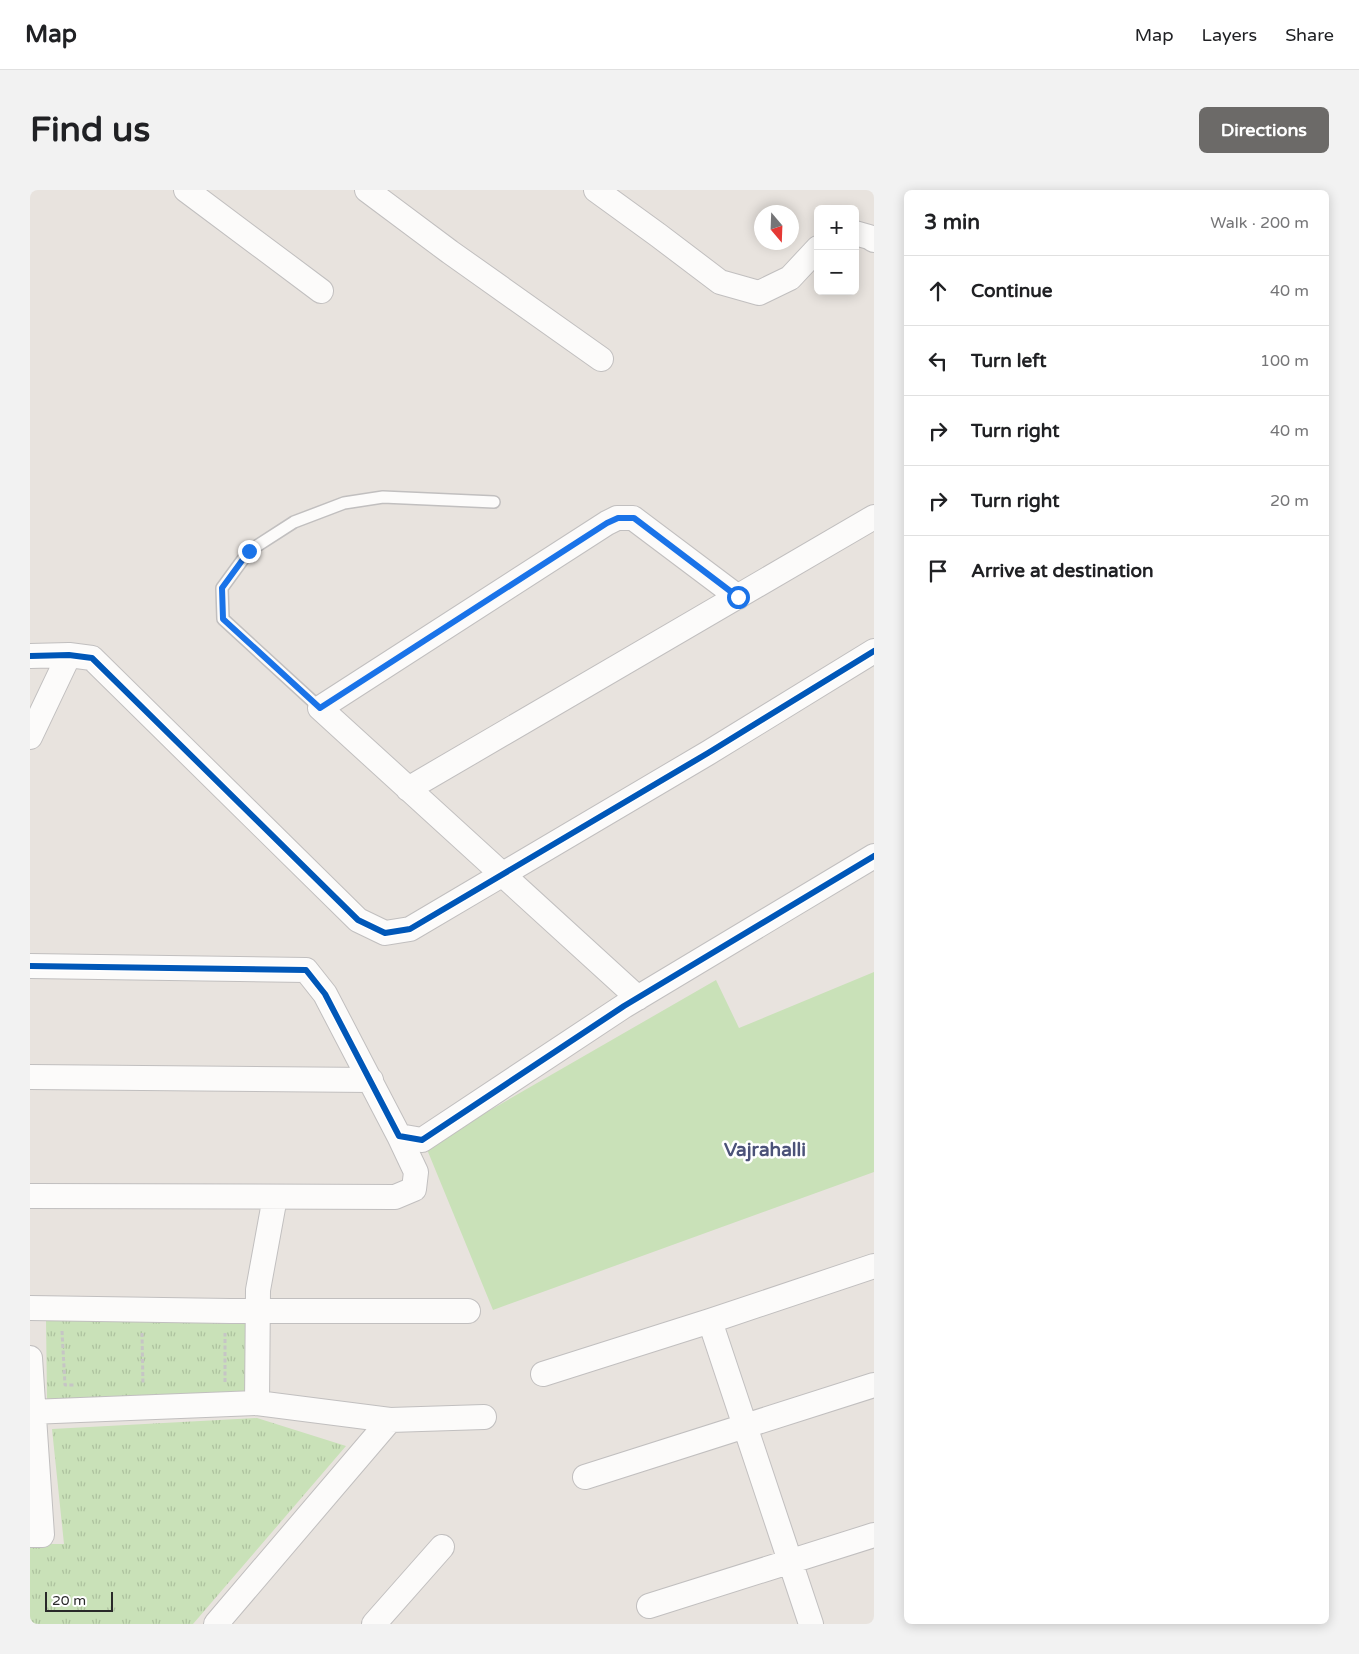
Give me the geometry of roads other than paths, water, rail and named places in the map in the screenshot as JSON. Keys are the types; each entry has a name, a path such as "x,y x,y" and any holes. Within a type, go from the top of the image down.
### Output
{"street":[{"path":"186,190 321,292"},
{"path":"367,190 450,252 602,358"},
{"path":"596,190 658,234 720,282 759,293 790,278 816,250"},
{"path":"859,234 874,240"},
{"path":"408,788 874,517"},
{"path":"638,998 320,708 607,523 618,518 634,518 738,597"},
{"path":"30,656 69,655 92,658 358,920 385,933 410,929 874,652"},
{"path":"30,737 69,655"},
{"path":"399,1136 422,1140 638,998 874,856"},
{"path":"30,966 306,970 325,994 371,1080 416,1172 414,1189 395,1197 30,1196"},
{"path":"30,1077 371,1080"},
{"path":"257,1403 258,1290 275,1197"},
{"path":"543,1374 874,1266"},
{"path":"30,1308 468,1311"},
{"path":"710,1321 812,1624"},
{"path":"30,1358 32,1412 42,1535 30,1535"},
{"path":"585,1477 874,1385"},
{"path":"32,1412 257,1403 390,1420 484,1417"},
{"path":"216,1624 390,1420"},
{"path":"649,1606 874,1534"},
{"path":"374,1624 442,1547"}],"lane":[{"path":"320,708 223,619 222,588 249,551 294,522 344,503 383,497 494,502"}],"district":[{"name":"Vajrahalli","path":"765,1149"}]}
